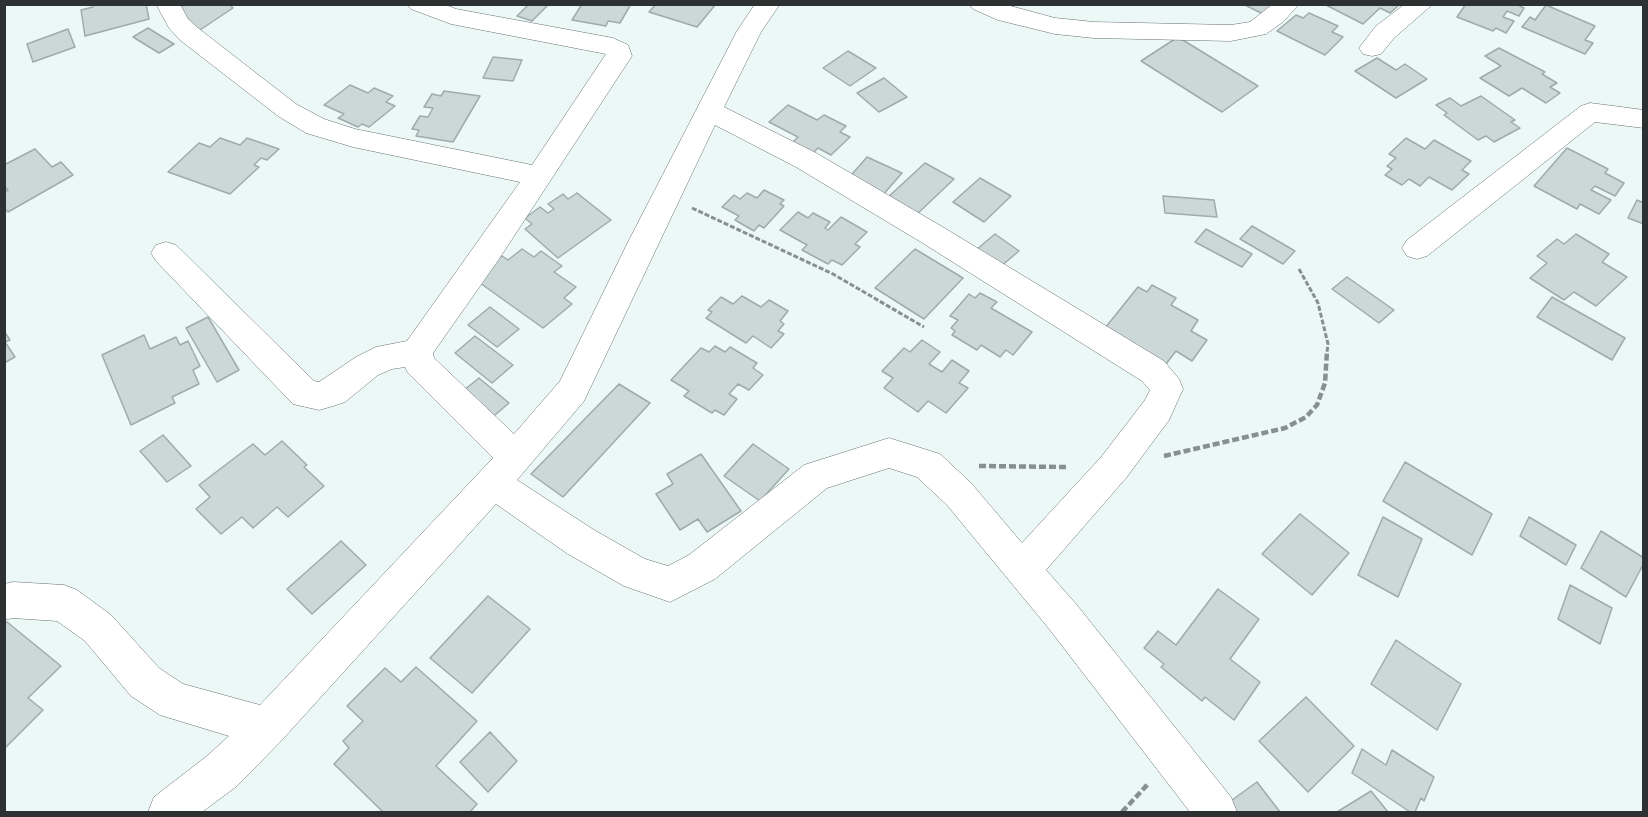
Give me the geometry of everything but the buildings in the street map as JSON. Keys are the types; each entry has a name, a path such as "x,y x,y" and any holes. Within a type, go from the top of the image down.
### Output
{"street":[{"path":"168,4 178,23 189,34 287,111 315,126 353,138 538,176"},
{"path":"419,4 452,15 614,46 619,51 619,56 489,251 424,339 417,353 419,364 503,470 581,542 637,574 670,584 702,567 816,476 889,453 928,465 959,494 1063,617 1216,813"},
{"path":"169,813 222,771 267,727 572,392 749,31 768,4"},
{"path":"981,4 1007,15 1055,26 1094,30 1231,33 1257,28 1274,17 1287,4"},
{"path":"1371,48 1384,32 1421,4"},
{"path":"711,111 844,182 1153,371 1167,389 1157,410 1114,467 1022,570"},
{"path":"1417,248 1590,112 1644,119"},
{"path":"166,253 305,394 319,396 333,392 367,366 387,356 417,353"},
{"path":"4,602 13,600 64,603 98,628 145,682 174,701 267,727"}],"path":[{"path":"667,196 833,274 924,327"},
{"path":"928,465 1114,467 1285,428 1306,417 1317,405 1324,383 1328,344 1318,303 1299,269"}]}
